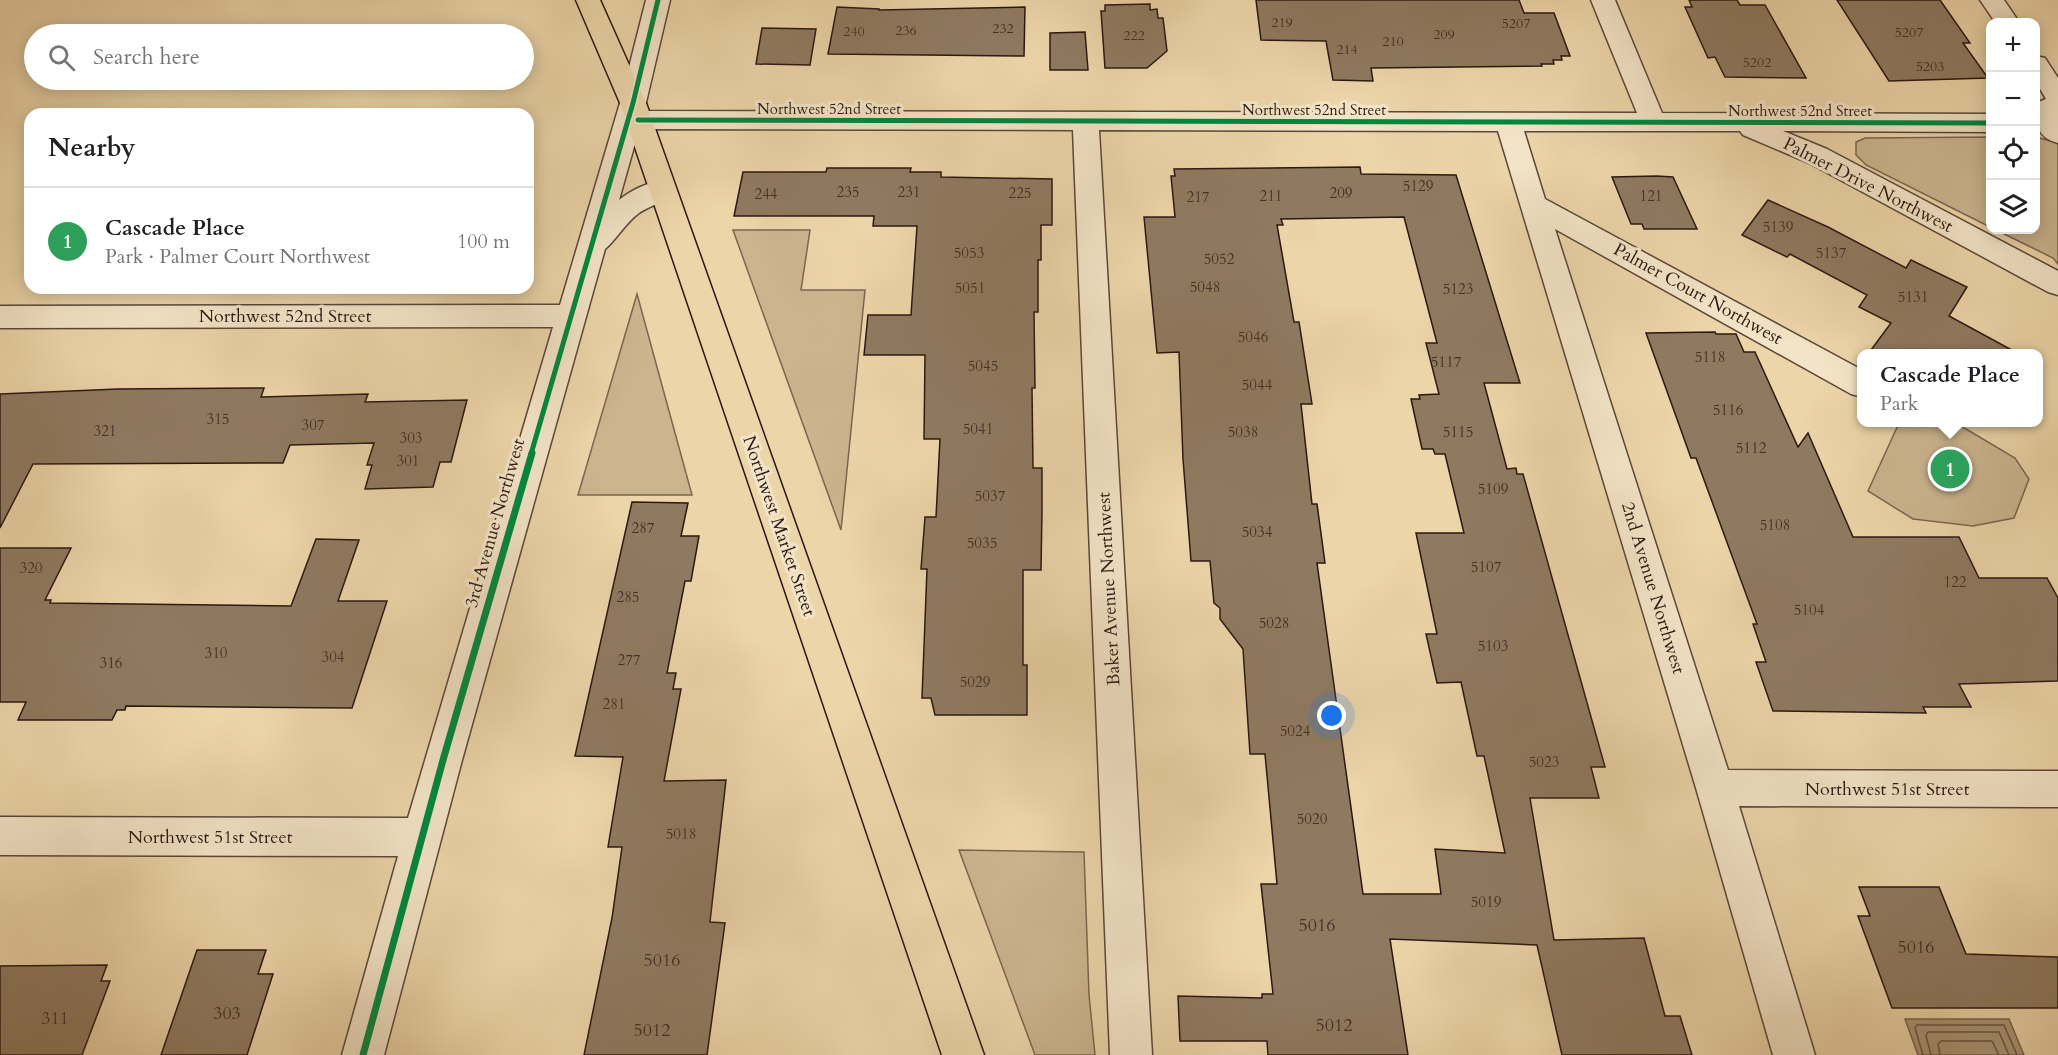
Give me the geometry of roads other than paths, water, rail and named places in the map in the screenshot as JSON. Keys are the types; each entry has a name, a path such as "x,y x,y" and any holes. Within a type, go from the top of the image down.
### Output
{"main road":[{"name":"Northwest Market Street","path":"588,0 636,111 963,1055"}],"street":[{"name":"3rd Avenue Northwest","path":"363,1055 421,837 588,252 636,111 658,0"},
{"path":"1603,0 1653,122"},
{"path":"1992,0 2004,18"},
{"path":"2040,70 2058,97"},
{"name":"Northwest 52nd Street","path":"636,111 1086,122 1986,123"},
{"name":"Baker Avenue Northwest","path":"1086,122 1131,1055"},
{"name":"2nd Avenue Northwest","path":"1508,122 1715,788 1794,1055"},
{"name":"Palmer Drive Northwest","path":"1740,123 1818,156 2049,280"},
{"name":"3rd Avenue Northwest","path":"588,252 614,218 628,206 636,200 662,190"},
{"name":"Palmer Court Northwest","path":"1533,204 1857,382"},
{"name":"Northwest 52nd Street","path":"0,317 570,316"},
{"name":"Northwest 51st Street","path":"1715,788 2058,789"},
{"name":"Northwest 51st Street","path":"0,836 421,837"}],"water":[{"path":"1905,1019 2009,1019 2024,1055 1918,1055"}],"place":[{"name":"Cascade Place","path":"1950,469"}]}
